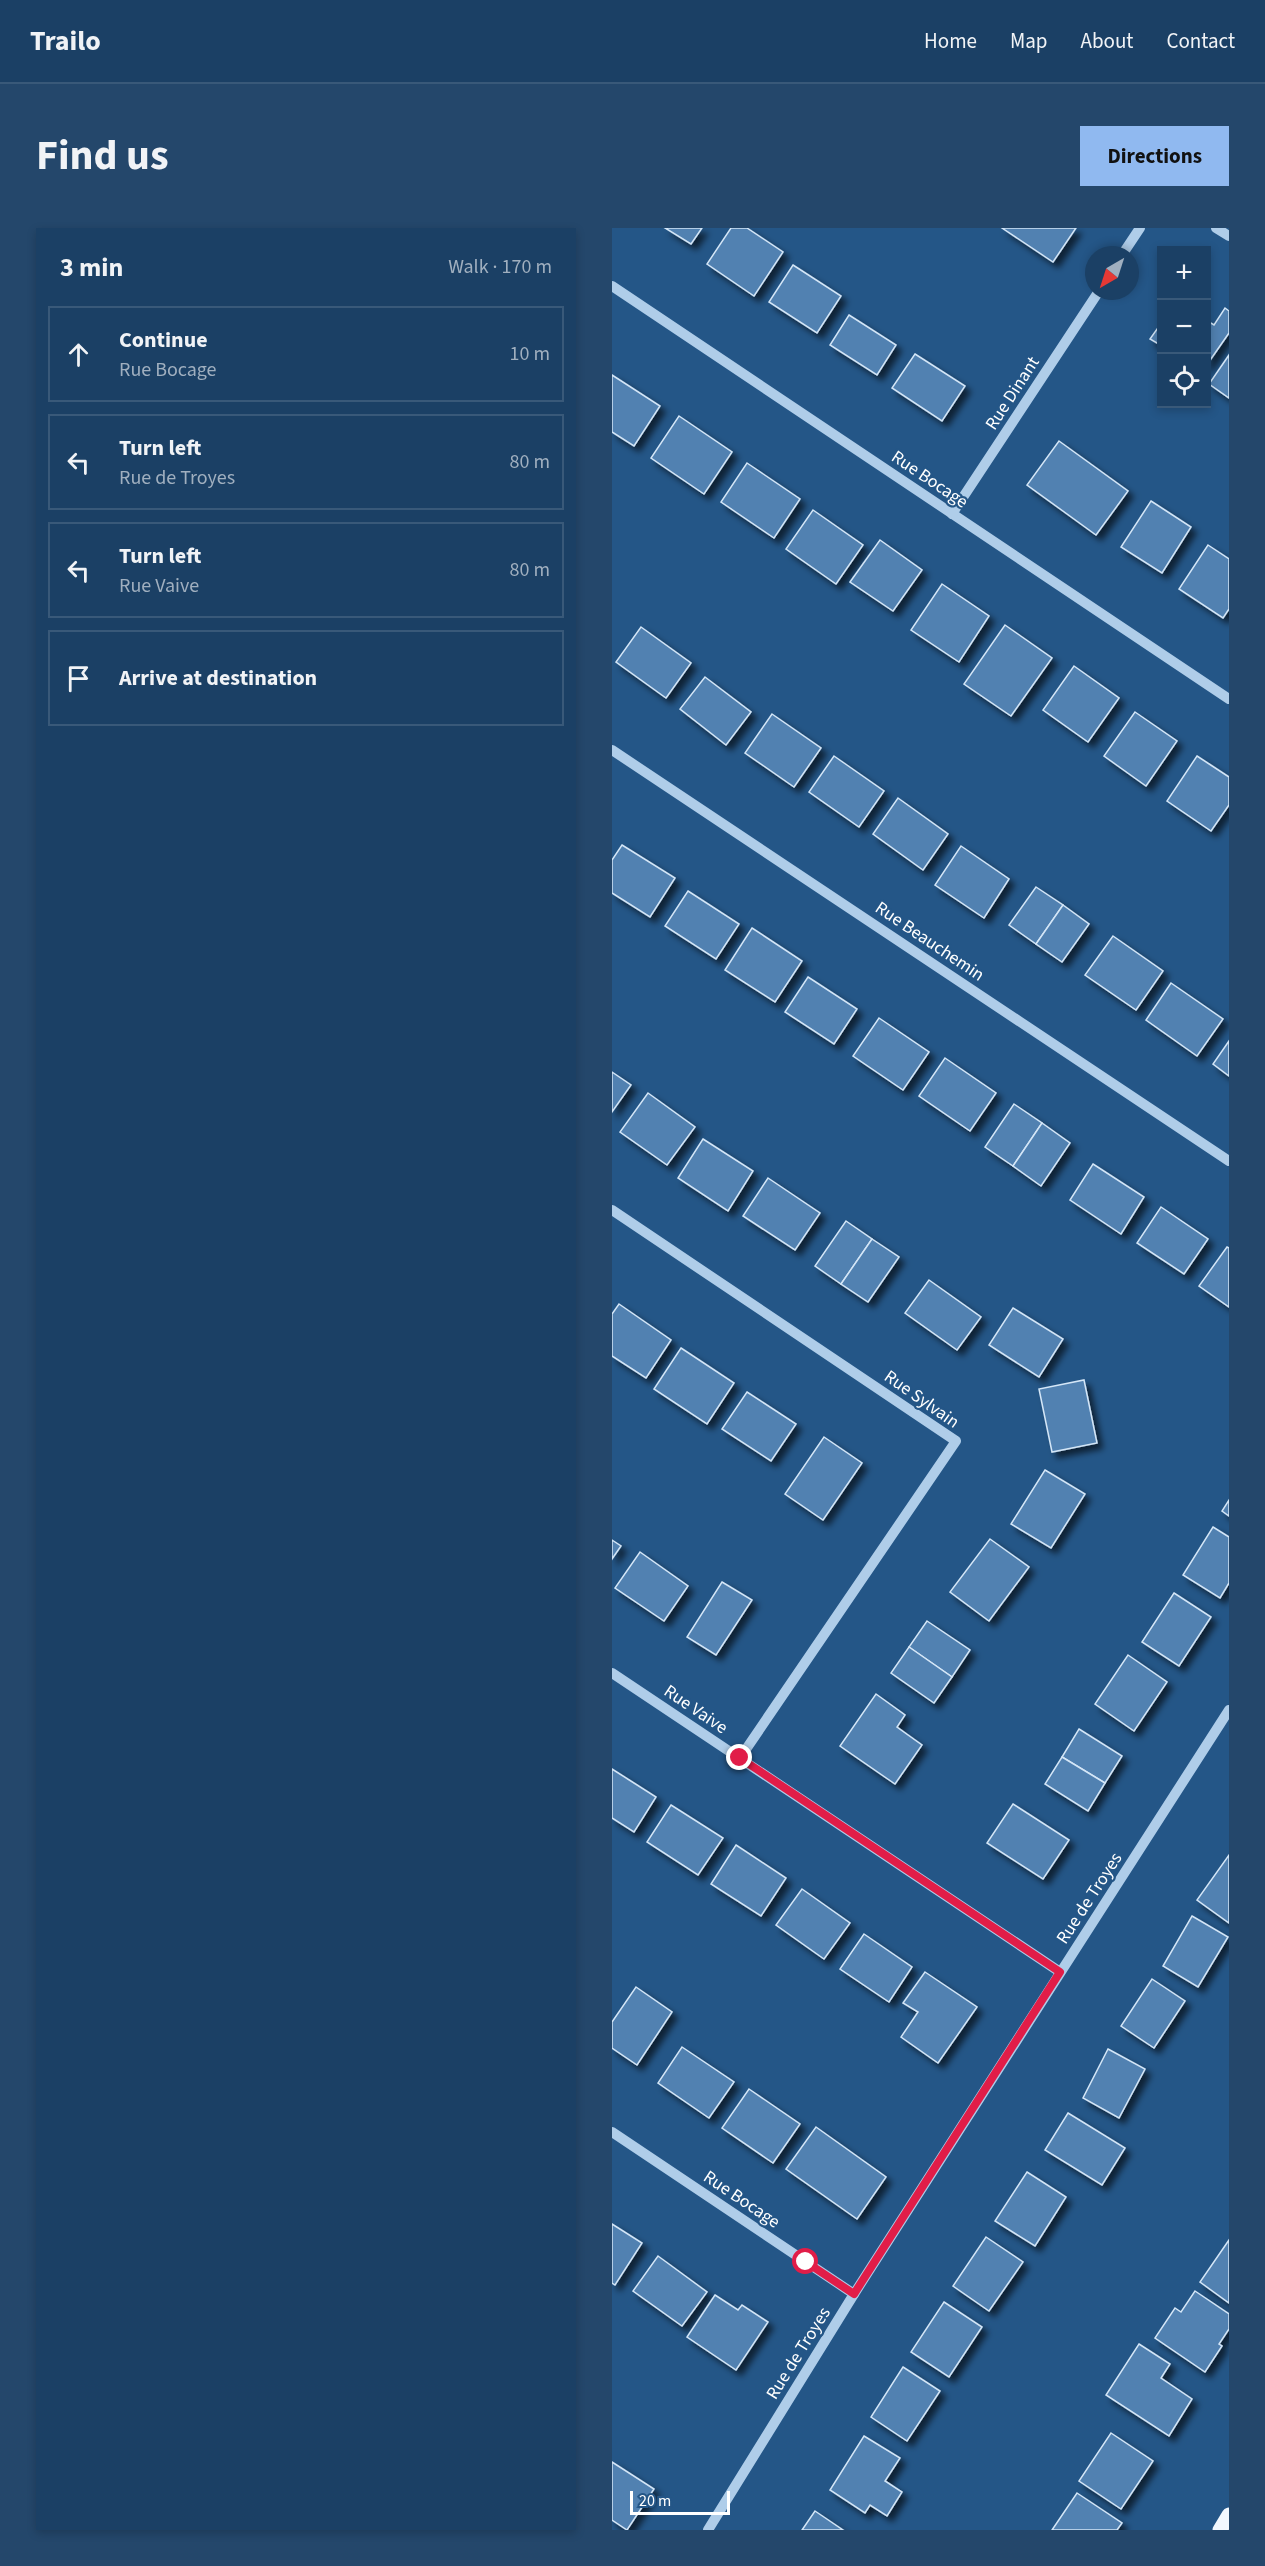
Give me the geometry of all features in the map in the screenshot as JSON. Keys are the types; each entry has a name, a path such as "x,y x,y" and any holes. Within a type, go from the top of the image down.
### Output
{"main road":[{"path":"1220,2530 1229,2515"}],"street":[{"path":"1128,246 1140,228"},
{"path":"1216,228 1229,236"},
{"name":"Rue Bocage","path":"612,286 1229,699"},
{"name":"Rue Dinant","path":"952,514 1093,300"},
{"name":"Rue Beauchemin","path":"612,750 1229,1161"},
{"name":"Rue Sylvain","path":"612,1210 956,1441 740,1758"},
{"name":"Rue Vaive","path":"612,1673 1060,1972"},
{"name":"Rue de Troyes","path":"708,2530 854,2294 1229,1710"},
{"name":"Rue Bocage","path":"612,2132 854,2294"}],"building":[{"path":"665,228 702,228 691,244"},
{"path":"731,228 747,228 783,252 754,296 707,264"},
{"path":"1002,228 1076,228 1053,262"},
{"path":"793,265 841,296 817,333 769,302"},
{"path":"1225,308 1229,311 1229,333 1211,359 1211,323 1214,325"},
{"path":"849,315 896,345 877,375 830,345"},
{"path":"1157,329 1157,343 1150,339"},
{"path":"915,354 965,386 942,421 892,388"},
{"path":"1229,355 1229,398 1211,385 1211,381"},
{"path":"612,375 660,406 634,446 612,432"},
{"path":"679,416 732,452 704,494 651,458"},
{"path":"1059,441 1128,491 1096,535 1027,485"},
{"path":"747,463 800,499 774,538 721,502"},
{"path":"1151,501 1191,527 1162,573 1121,547"},
{"path":"813,510 863,545 836,584 786,549"},
{"path":"880,540 922,570 893,611 850,582"},
{"path":"1208,545 1229,559 1229,609 1223,618 1179,589"},
{"path":"942,584 989,616 959,662 911,630"},
{"path":"1005,625 1052,658 1011,716 964,684"},
{"path":"641,627 691,663 666,698 616,662"},
{"path":"1074,666 1119,698 1088,742 1043,710"},
{"path":"705,677 751,712 726,745 680,709"},
{"path":"1135,712 1177,741 1146,786 1104,756"},
{"path":"772,714 821,748 794,787 745,753"},
{"path":"834,756 884,791 859,827 809,792"},
{"path":"1197,756 1229,777 1229,805 1211,831 1167,801"},
{"path":"898,798 948,834 923,870 873,834"},
{"path":"622,845 675,878 650,917 612,893 612,860"},
{"path":"961,846 1009,879 984,918 935,885"},
{"path":"1036,887 1063,905 1036,944 1009,925"},
{"path":"688,891 739,924 716,959 665,926"},
{"path":"1063,905 1089,924 1062,962 1036,944"},
{"path":"752,928 802,961 775,1002 725,970"},
{"path":"1113,936 1163,971 1136,1010 1085,975"},
{"path":"808,977 857,1009 834,1044 785,1012"},
{"path":"1171,983 1223,1019 1197,1056 1146,1020"},
{"path":"879,1018 929,1052 903,1090 853,1056"},
{"path":"1229,1041 1229,1076 1213,1064"},
{"path":"945,1058 996,1093 970,1131 919,1096"},
{"path":"612,1072 631,1085 612,1112"},
{"path":"648,1093 695,1127 667,1165 620,1132"},
{"path":"1014,1104 1042,1123 1013,1166 985,1147"},
{"path":"1042,1123 1070,1143 1041,1186 1013,1166"},
{"path":"703,1139 753,1171 728,1211 678,1178"},
{"path":"1093,1164 1144,1197 1121,1234 1070,1200"},
{"path":"768,1178 820,1213 795,1250 743,1216"},
{"path":"1161,1207 1208,1239 1184,1274 1137,1243"},
{"path":"846,1221 872,1239 841,1284 815,1266"},
{"path":"872,1239 899,1257 868,1302 841,1284"},
{"path":"1227,1247 1229,1248 1229,1307 1199,1286"},
{"path":"929,1280 981,1317 957,1350 905,1313"},
{"path":"619,1304 671,1340 646,1378 612,1356 612,1314"},
{"path":"1013,1308 1063,1339 1039,1377 989,1345"},
{"path":"681,1348 734,1383 707,1424 654,1389"},
{"path":"1084,1380 1097,1443 1052,1452 1039,1389"},
{"path":"747,1392 796,1424 771,1461 722,1429"},
{"path":"824,1437 862,1463 823,1520 785,1494"},
{"path":"1045,1470 1085,1494 1051,1548 1011,1524"},
{"path":"1229,1500 1229,1516 1222,1511"},
{"path":"1213,1527 1229,1537 1229,1583 1220,1598 1183,1575"},
{"path":"990,1539 1029,1567 989,1621 950,1592"},
{"path":"612,1540 621,1546 612,1559"},
{"path":"640,1552 688,1586 664,1621 615,1588"},
{"path":"722,1582 752,1600 716,1655 687,1637"},
{"path":"1174,1593 1211,1617 1179,1666 1142,1642"},
{"path":"927,1621 970,1650 952,1677 909,1647"},
{"path":"909,1647 952,1677 934,1703 891,1673"},
{"path":"1128,1655 1167,1682 1134,1731 1095,1704"},
{"path":"876,1694 905,1715 897,1727 922,1745 895,1784 840,1746"},
{"path":"1079,1729 1122,1756 1105,1783 1062,1757"},
{"path":"1062,1757 1105,1783 1088,1811 1045,1784"},
{"path":"612,1769 656,1797 634,1832 612,1818"},
{"path":"1013,1804 1069,1840 1043,1879 987,1843"},
{"path":"671,1805 723,1838 698,1875 647,1842"},
{"path":"736,1845 786,1878 761,1916 711,1884"},
{"path":"1229,1855 1229,1923 1197,1900"},
{"path":"802,1889 850,1923 824,1959 776,1925"},
{"path":"1192,1916 1228,1937 1198,1987 1163,1966"},
{"path":"864,1934 912,1967 889,2002 840,1969"},
{"path":"925,1972 977,2007 938,2063 901,2037 918,2012 903,2003"},
{"path":"1152,1979 1185,2001 1154,2048 1121,2026"},
{"path":"636,1987 672,2012 637,2065 612,2048 612,2022"},
{"path":"682,2047 734,2082 709,2118 658,2083"},
{"path":"1108,2049 1145,2069 1119,2118 1083,2098"},
{"path":"749,2089 800,2124 773,2163 722,2128"},
{"path":"1068,2113 1125,2148 1102,2185 1045,2150"},
{"path":"816,2127 886,2177 857,2219 786,2169"},
{"path":"1027,2172 1066,2197 1035,2246 995,2221"},
{"path":"612,2224 642,2243 615,2285 612,2283"},
{"path":"986,2237 1023,2262 989,2311 953,2286"},
{"path":"1229,2240 1229,2303 1200,2282"},
{"path":"658,2256 707,2292 682,2326 633,2291"},
{"path":"1195,2291 1229,2314 1229,2329 1219,2344 1222,2346 1205,2372 1155,2338 1175,2308 1181,2312"},
{"path":"715,2295 738,2310 742,2305 768,2322 736,2370 687,2337"},
{"path":"944,2302 982,2327 949,2377 911,2352"},
{"path":"1139,2344 1170,2364 1161,2378 1192,2399 1169,2436 1106,2395"},
{"path":"903,2367 940,2391 907,2441 871,2417"},
{"path":"1111,2433 1153,2461 1121,2509 1079,2481"},
{"path":"864,2436 900,2458 885,2481 902,2492 887,2516 870,2505 865,2513 830,2490"},
{"path":"612,2462 654,2489 627,2530 612,2520"},
{"path":"1077,2493 1122,2523 1117,2530 1052,2530"},
{"path":"815,2511 843,2530 802,2530"}],"route":[{"path":"740,1758 1060,1972 854,2294 806,2262"}]}
